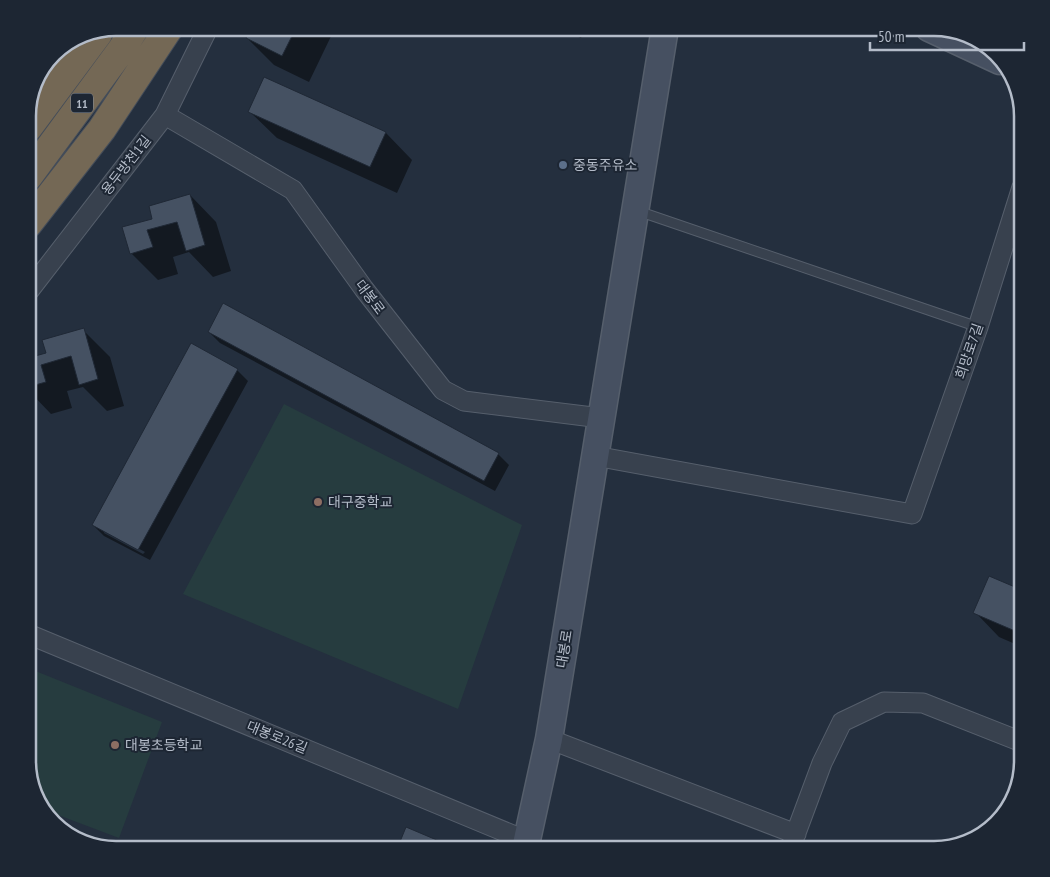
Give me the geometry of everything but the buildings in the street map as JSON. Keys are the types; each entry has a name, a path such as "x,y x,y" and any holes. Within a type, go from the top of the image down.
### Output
{"highway":[{"name":"11","path":"36,166 122,49 129,36"},
{"path":"36,214 102,129 164,36"},
{"path":"36,117 93,40"}],"street":[{"name":"용두방천1길","path":"36,282 165,115 204,36"},
{"name":"대봉로","path":"527,841 549,739 664,36"},
{"path":"954,40 981,52"},
{"name":"대봉로","path":"165,115 293,190 364,289 443,390 464,401 601,418"},
{"name":"희망로7길","path":"595,456 912,514 978,327 1014,212"},
{"name":"대봉로26길","path":"36,637 517,841"},
{"path":"793,841 822,763 842,722 884,702 923,702 1014,739"},
{"path":"549,739 791,841"}],"lane":[{"path":"635,210 978,327"}],"green space":[{"path":"284,404 522,525 458,709 183,594"},
{"path":"36,671 162,722 119,838 59,815 45,796 36,766"}],"place":[{"name":"중동주유소","path":"563,165"},
{"name":"대구중학교","path":"318,502"},
{"name":"대봉초등학교","path":"115,745"}]}
